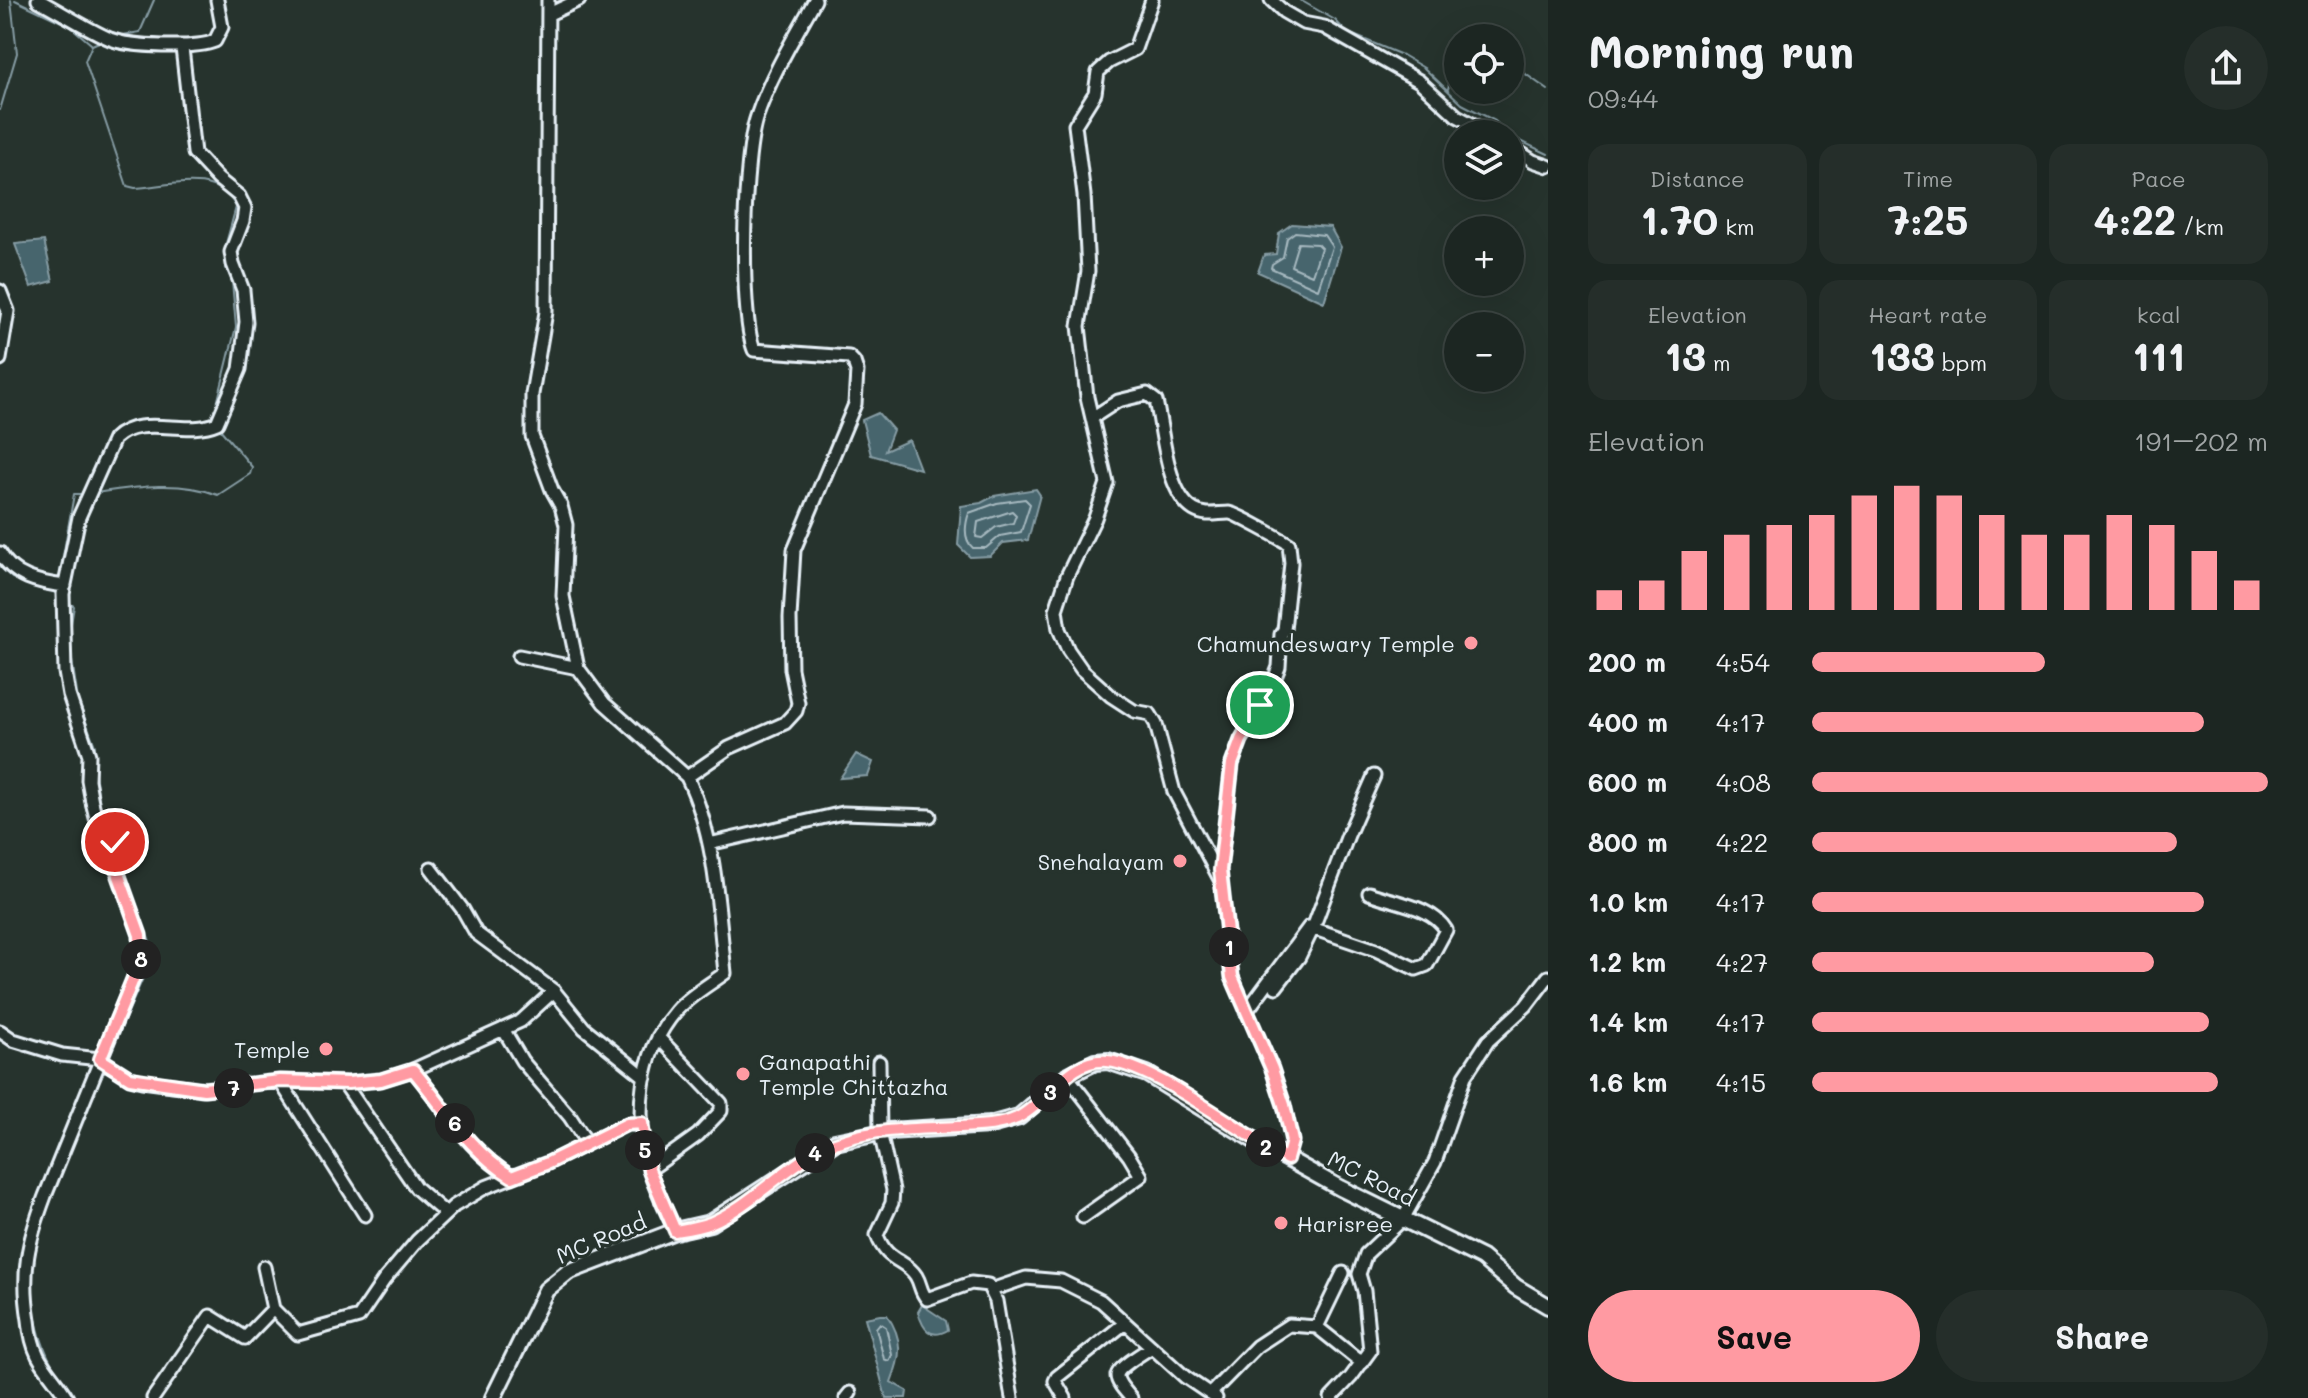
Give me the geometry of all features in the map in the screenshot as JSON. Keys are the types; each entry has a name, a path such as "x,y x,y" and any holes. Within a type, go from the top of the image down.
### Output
{"main road":[{"name":"MC Road","path":"493,1398 540,1302 556,1280 587,1264 675,1231 710,1223 835,1142 880,1132 1007,1122 1030,1109 1067,1076 1084,1066 1108,1061 1147,1074 1287,1159 1482,1258 1516,1287 1548,1306"}],"street":[{"path":"38,0 112,39 182,48 215,41 222,27 217,0"},
{"path":"548,0 546,312 531,413 532,436 566,525 563,596 578,668 604,703 687,777 709,844 725,973 677,1009 652,1045 641,1091 649,1170 675,1231"},
{"path":"549,14 579,0"},
{"path":"687,777 729,748 785,723 796,711 798,703 791,669 790,618 794,550 855,404 857,371 849,357 754,350 745,287 752,134 778,67 815,0"},
{"path":"1152,0 1135,49 1109,62 1098,72 1095,93 1075,125 1084,195 1088,271 1079,326 1087,397 1107,483 1056,610 1059,629 1068,650 1082,670 1111,696 1134,711 1150,714 1156,724 1174,792 1221,881"},
{"path":"1271,0 1303,23 1324,27 1419,81 1465,120"},
{"path":"67,1398 38,1356 30,1332 25,1299 25,1260 31,1233 105,1061 141,960 140,935 119,876 115,842 96,818 88,780 89,755 69,695 65,672 64,590 79,517 114,439 122,431 132,428 217,423 240,369 246,322 243,290 231,252 245,208 239,196 194,153 182,48"},
{"path":"1524,155 1548,166"},
{"path":"0,291 8,311 0,359"},
{"path":"1092,418 1118,401 1147,394 1156,401 1169,465 1177,489 1187,504 1210,516 1228,513 1237,516 1289,544 1291,563 1279,667 1232,764 1221,855 1232,977 1272,1069 1289,1121 1292,1141 1287,1159"},
{"path":"0,553 7,567 64,590"},
{"path":"519,656 578,668"},
{"path":"1276,987 1299,957 1313,928 1374,776"},
{"path":"709,844 843,813 930,816"},
{"path":"431,868 463,910 476,933 554,991 584,1028 645,1077"},
{"path":"1246,1012 1305,930 1313,928 1376,950 1416,969 1427,965 1446,930 1442,924 1434,916 1369,893"},
{"path":"1331,1398 1370,1351 1364,1291 1359,1274 1366,1254 1403,1219 1435,1162 1465,1076 1488,1041 1526,1006 1548,977"},
{"path":"0,1031 13,1040 62,1055 105,1061 130,1078 142,1081 204,1089 280,1081 344,1083 381,1080 509,1035 554,991"},
{"path":"509,1035 522,1061 570,1117 587,1143"},
{"path":"649,1170 698,1135 721,1111 721,1103 658,1037"},
{"path":"879,1062 880,1132 893,1190 892,1203 877,1235 881,1246 890,1257 918,1278 921,1294 927,1299 971,1283 983,1283 991,1290 996,1301 1012,1398"},
{"path":"413,1070 471,1146 489,1163 512,1177"},
{"path":"1067,1076 1141,1176 1083,1217"},
{"path":"280,1081 365,1215"},
{"path":"344,1083 416,1188 445,1213"},
{"path":"264,1267 273,1309 298,1334 359,1317 384,1280 445,1213 486,1187 548,1163 627,1124 642,1123"},
{"path":"1317,1327 1343,1273"},
{"path":"991,1290 1026,1278 1061,1281 1101,1301 1185,1377 1213,1396 1257,1346 1289,1325 1317,1327 1362,1363"},
{"path":"153,1398 210,1316 245,1338 273,1309"},
{"path":"1065,1398 1055,1381 1057,1377 1125,1323"},
{"path":"1131,1398 1117,1375 1120,1369 1152,1347"}],"water":[{"path":"1292,224 1330,227 1341,247 1324,302 1258,272 1264,255 1276,254 1279,233"},
{"path":"44,241 53,281 31,287 15,244"},
{"path":"878,413 893,430 885,451 909,440 920,469 871,455 862,420"},
{"path":"1036,489 1040,495 1028,540 1003,543 990,556 970,557 958,545 961,506 981,503 994,496"},
{"path":"856,754 873,762 868,776 840,778"},
{"path":"922,1305 946,1321 948,1330 936,1334 928,1331 918,1312"},
{"path":"887,1315 896,1332 899,1356 891,1382 907,1391 906,1398 886,1398 865,1318"}],"waterway":[{"path":"0,110 17,53 11,0"},
{"path":"15,0 70,26 91,44"},
{"path":"117,36 140,32 154,0"},
{"path":"1300,0 1335,20 1346,32 1402,55 1424,68 1462,104 1493,120"},
{"path":"101,41 92,45 85,61 127,186 204,184 227,195 236,207 225,247 236,327 211,418"},
{"path":"1524,73 1548,90"},
{"path":"1524,143 1548,154"},
{"path":"96,493 173,486 218,495 250,474 252,467 220,429"},
{"path":"60,574 74,494 82,494"},
{"path":"0,567 12,578 42,588"},
{"path":"48,589 60,596"},
{"path":"68,602 74,606 69,636"},
{"path":"70,647 78,700 95,746 94,768 100,805 117,836"},
{"path":"107,1060 154,953 128,883 121,849"},
{"path":"70,1148 104,1066"},
{"path":"48,1203 36,1248 32,1292 40,1334 59,1377"}],"place":[{"name":"Chamundeswary Temple","path":"1471,643"},
{"name":"Snehalayam","path":"1180,861"},
{"name":"Temple","path":"326,1049"},
{"name":"Ganapathi Temple Chittazha","path":"743,1074"},
{"name":"Harisree","path":"1281,1223"}],"route":[{"path":"115,842 119,876 140,935 141,960 100,1059 111,1063 130,1078 204,1089 280,1081 320,1084 381,1080 413,1070 471,1146 489,1163 512,1177 627,1124 642,1123 649,1170 675,1231 710,1223 835,1142 888,1131 1007,1122 1030,1109 1067,1076 1095,1062 1108,1061 1147,1074 1287,1159 1292,1141 1289,1121 1272,1069 1232,977 1220,870 1232,764 1260,705"}]}
